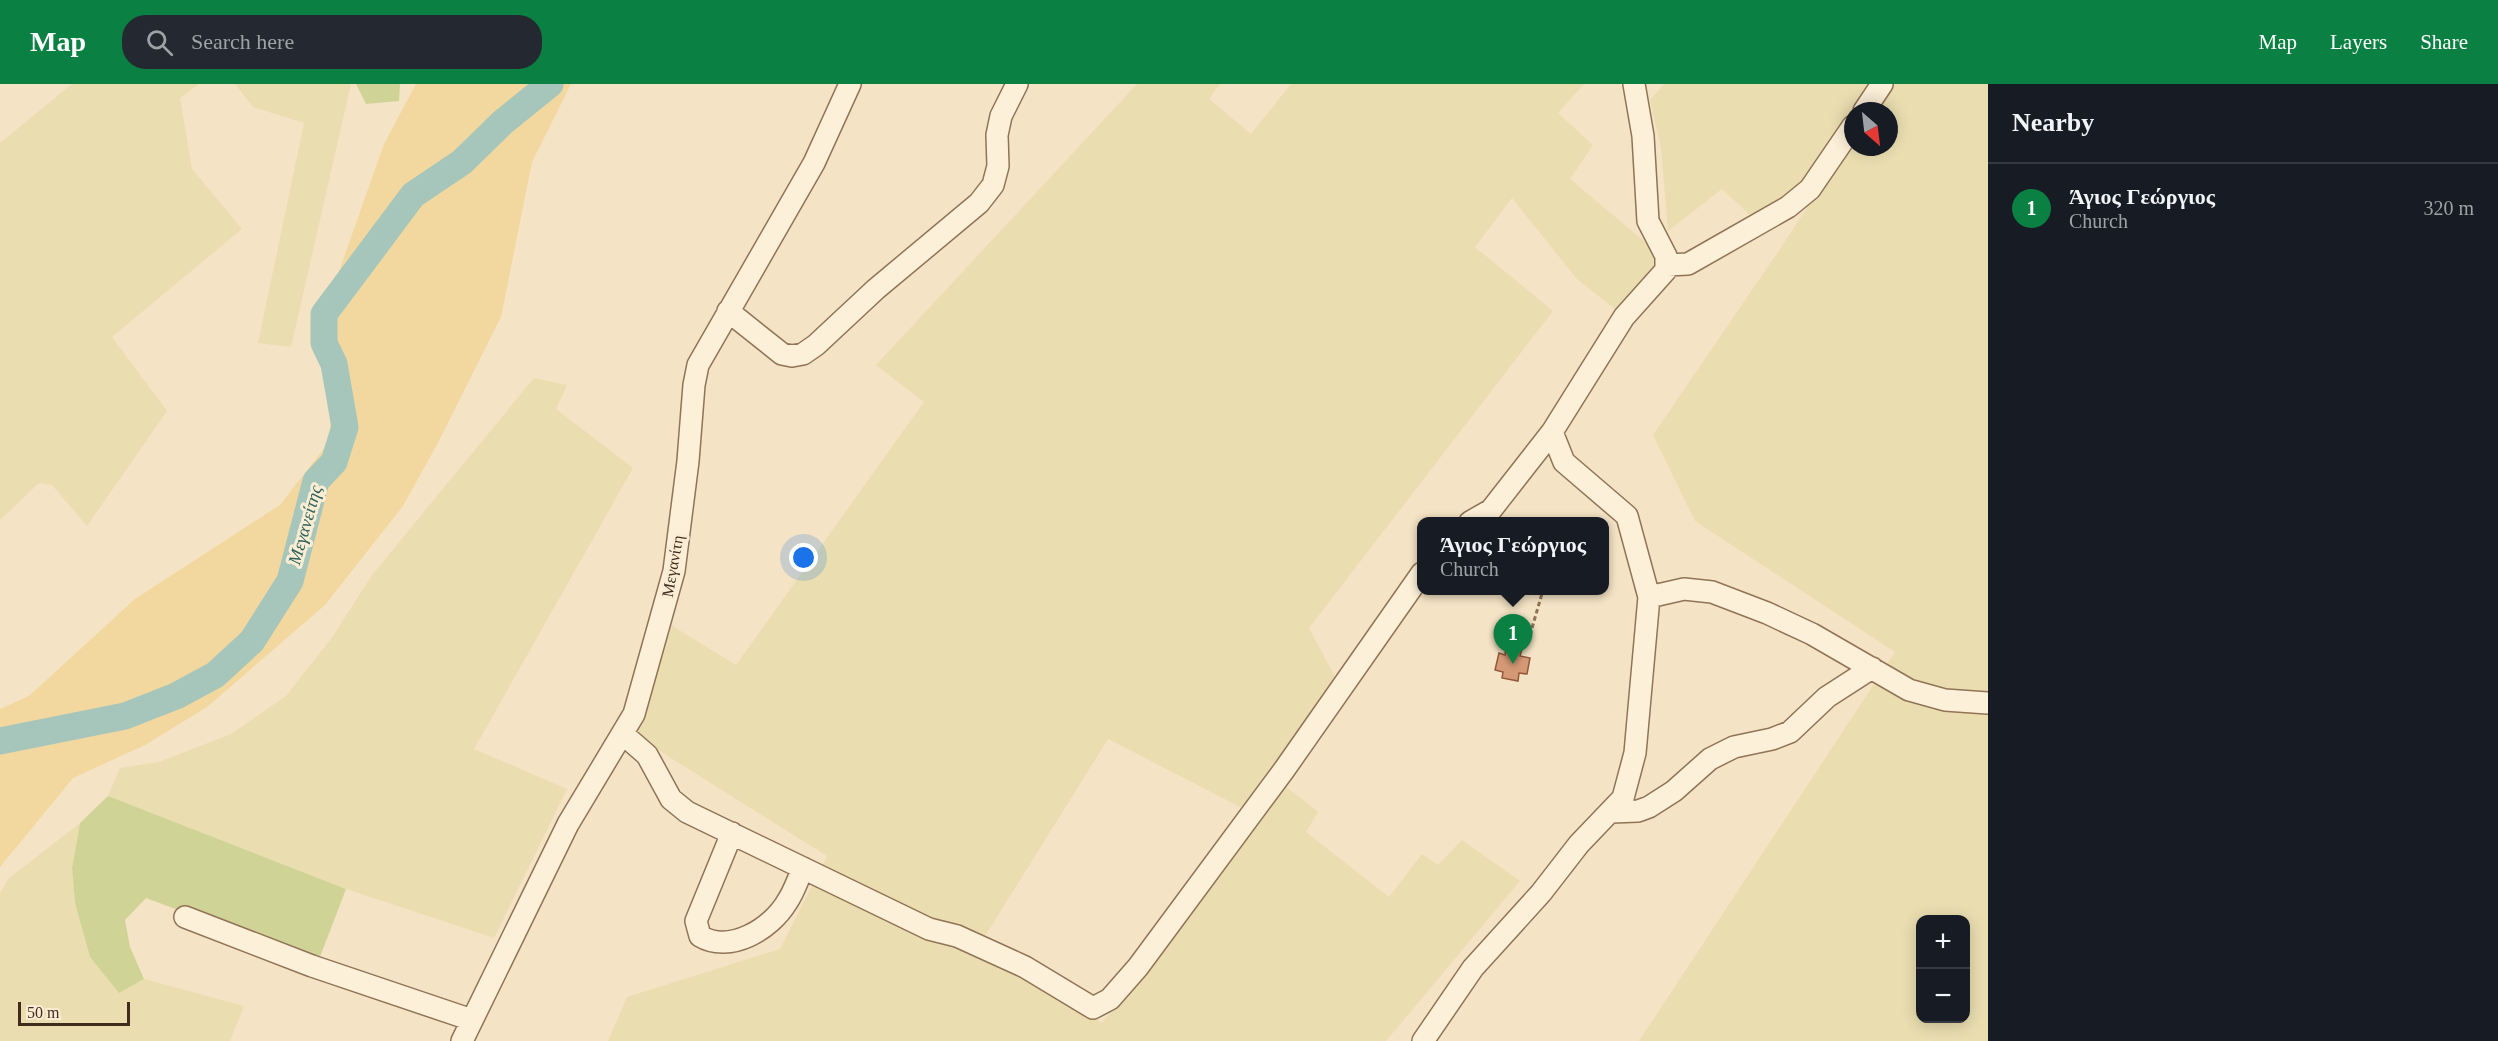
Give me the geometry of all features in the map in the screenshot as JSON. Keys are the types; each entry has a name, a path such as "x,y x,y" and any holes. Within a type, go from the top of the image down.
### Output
{"street":[{"name":"Μεγανίτη","path":"462,1041 568,824 624,735 639,699 674,571 696,374 704,353 814,163 850,84"},
{"path":"728,311 782,354 792,356 803,354 816,345 876,289 979,203 993,185 998,166 997,135 1001,116 1017,84"},
{"path":"1870,102 1882,84"},
{"path":"1479,517 1491,510 1552,432 1624,317 1664,274 1667,265 1666,256 1648,221 1643,136 1636,85"},
{"path":"1667,265 1688,264 1788,207 1810,189 1844,139"},
{"path":"1423,1041 1473,968 1541,893 1579,844 1623,798 1633,764 1649,597 1627,516 1564,462 1552,432"},
{"path":"624,735 647,754 666,791 679,807 929,928 957,936 1024,967 1081,1003 1093,1008 1101,1006 1138,967 1284,770 1417,580"},
{"path":"1649,597 1684,589 1712,592 1792,624 1903,687 1925,696 1952,701 1988,703"},
{"path":"1611,812 1638,811 1649,807 1674,791 1710,759 1734,747 1786,734 1804,721 1827,697 1872,668"},
{"path":"732,833 696,921 700,936 708,940 732,943 767,923 787,902 803,868"},
{"path":"184,917 312,966 472,1020"}],"path":[{"path":"1530,635 1542,595"}],"shaded area":[{"path":"72,84 199,84 180,98 192,169 242,229 112,337 167,411 87,526 52,485 39,483 0,520 0,143"},
{"path":"235,84 351,84 291,347 258,343 304,123 253,107"},
{"path":"1137,84 1220,84 1209,99 1251,134 1291,84 1584,84 1558,113 1593,145 1570,179 1662,256 1664,265 1621,314 1577,279 1512,198 1475,247 1553,311 1309,628 1340,686 1250,812 1108,739 982,941 819,872 827,856 631,733 666,622 736,665 924,402 876,365"},
{"path":"1664,84 1877,84 1864,102 1844,102 1844,129 1768,232 1722,189 1668,231 1661,148 1650,100"},
{"path":"1889,84 1988,84 1988,699 1940,696 1883,670 1895,652 1695,521 1653,435 1844,151 1844,156 1898,156 1898,102 1876,102"},
{"path":"534,378 567,385 556,409 633,468 474,749 567,789 494,938 346,889 108,796 120,768 159,762 231,734 286,696 331,639 372,575"},
{"path":"1878,678 1988,709 1988,1041 1639,1041"},
{"path":"1280,782 1318,812 1306,832 1389,897 1422,854 1438,865 1462,840 1520,881 1386,1041 608,1041 627,997 780,949 816,878 1044,983 1102,1023"},
{"path":"80,823 72,868 75,903 90,957 120,992 144,979 244,1006 230,1041 0,1041 0,893 8,879"}],"green space":[{"path":"356,84 400,84 399,101 366,104"},
{"path":"108,796 346,889 318,962 146,898 125,920 130,947 144,979 119,993 90,957 75,903 72,868 80,823"}],"sand":[{"path":"416,84 571,84 532,162 501,317 440,439 403,506 325,605 207,707 145,745 73,778 0,867 0,709 29,696 135,599 280,505 329,442 334,364 324,314 384,144"}],"building":[{"path":"1506,646 1522,649 1520,656 1530,658 1527,674 1519,673 1518,681 1502,678 1503,672 1495,670 1499,653 1505,655"}],"waterway":[{"name":"Μεγανείτης","path":"0,741 125,716 176,696 215,675 252,641 290,581 316,481 334,462 345,427 334,364 324,343 324,314 413,195 462,162 503,122 550,84"}],"place":[{"name":"Άγιος Γεώργιος","path":"1513,664"}]}
